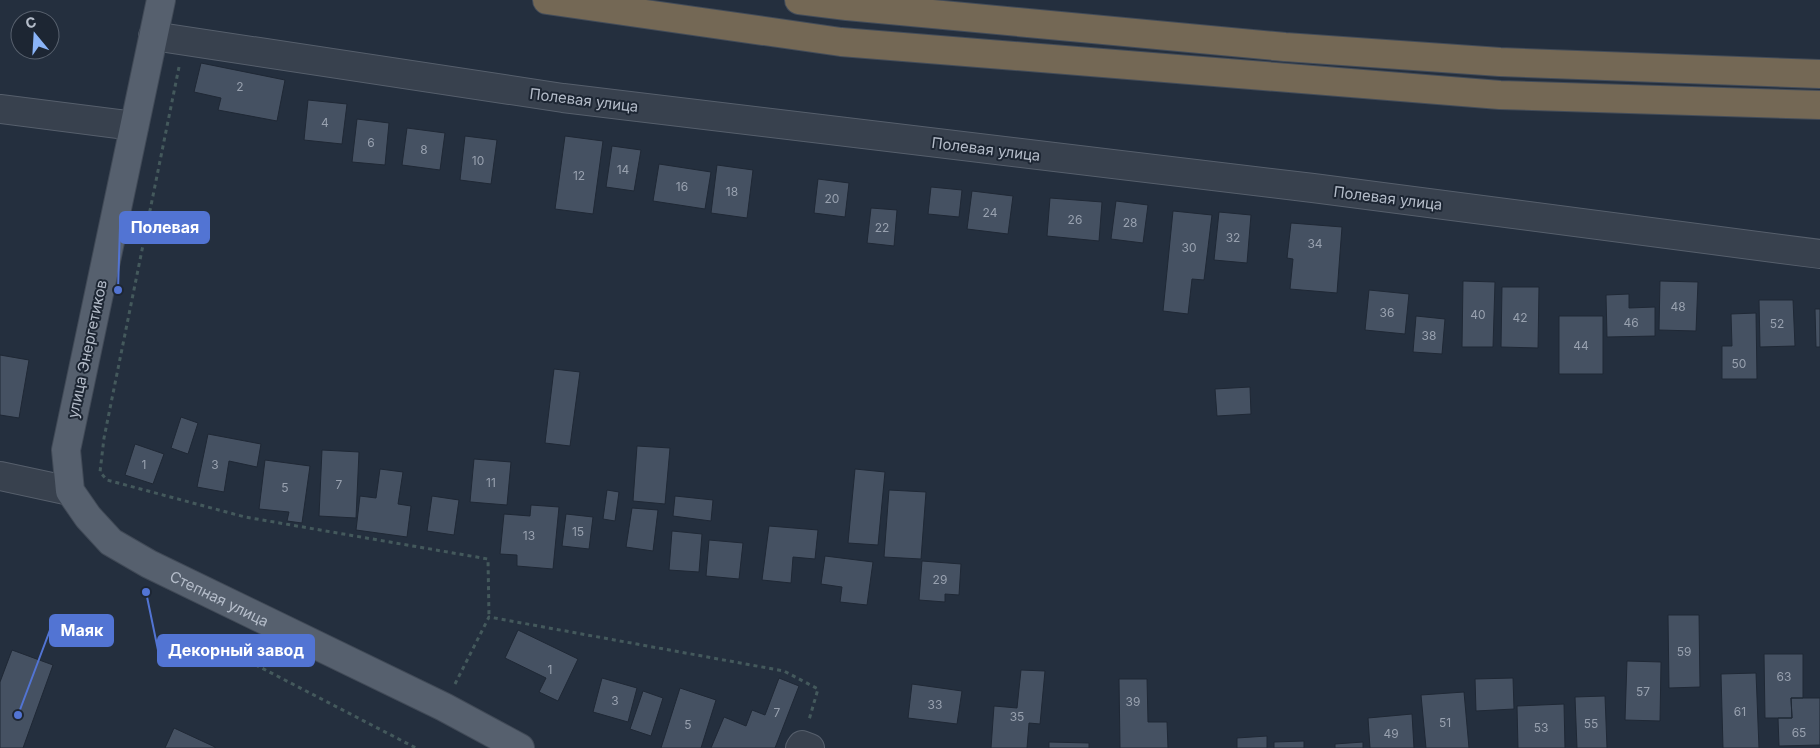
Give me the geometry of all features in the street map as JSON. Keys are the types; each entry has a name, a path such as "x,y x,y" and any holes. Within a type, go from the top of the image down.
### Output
{"highway":[{"path":"547,0 851,43 1500,95 1820,106"},
{"path":"799,0 1285,47 1500,62 1820,74"}],"main road":[{"name":"улица Энергетиков","path":"88,517 70,491 66,450 134,126 161,12"},
{"name":"Степная улица","path":"88,517 112,542 149,564 444,707 520,748"}],"street":[{"name":"Полевая улица","path":"161,12 184,41 563,98 1313,188 1820,254"},
{"path":"0,109 134,126"},
{"path":"0,476 70,491"}],"path":[{"path":"184,41 104,438 100,472 107,480 246,517 488,559 489,617 444,707"},
{"path":"489,617 784,671 818,689 804,747"},
{"path":"227,650 416,748"}],"building":[{"path":"201,63 285,80 277,121 218,110 221,98 194,92"},
{"path":"308,100 347,104 342,144 304,140"},
{"path":"357,119 389,123 385,165 352,162"},
{"path":"407,128 445,133 440,170 402,165"},
{"path":"465,136 497,140 491,184 460,180"},
{"path":"565,136 603,141 593,214 555,209"},
{"path":"612,146 641,150 634,191 606,187"},
{"path":"659,164 711,172 705,209 653,201"},
{"path":"717,165 753,170 747,218 711,213"},
{"path":"818,179 849,183 845,217 814,213"},
{"path":"931,187 962,190 959,217 928,214"},
{"path":"972,191 1013,196 1008,234 967,229"},
{"path":"1050,198 1102,202 1099,241 1047,236"},
{"path":"1116,201 1148,205 1143,243 1111,239"},
{"path":"871,208 897,210 894,246 867,243"},
{"path":"1173,211 1212,215 1204,280 1192,279 1188,314 1163,311"},
{"path":"1219,212 1251,215 1247,263 1214,260"},
{"path":"1291,223 1342,227 1337,293 1290,289 1293,259 1287,258"},
{"path":"1463,281 1495,282 1493,347 1462,347"},
{"path":"1660,281 1698,282 1696,331 1659,330"},
{"path":"1502,287 1539,287 1538,348 1501,347"},
{"path":"1369,290 1409,294 1405,334 1365,330"},
{"path":"1629,294 1629,308 1655,307 1655,336 1607,337 1606,295"},
{"path":"1759,300 1793,300 1795,346 1760,347"},
{"path":"1815,309 1820,309 1820,347 1816,347"},
{"path":"1756,313 1757,379 1722,379 1722,346 1732,346 1731,314"},
{"path":"1416,316 1445,319 1442,354 1413,352"},
{"path":"1559,316 1603,316 1603,374 1559,374"},
{"path":"0,355 29,360 19,418 0,415"},
{"path":"554,369 580,372 570,446 545,443"},
{"path":"1250,387 1251,414 1217,416 1215,389"},
{"path":"181,417 198,423 188,454 171,448"},
{"path":"208,434 261,444 257,467 229,461 224,492 197,487"},
{"path":"135,444 164,454 153,484 125,475"},
{"path":"637,446 670,448 665,504 633,501"},
{"path":"322,450 359,452 356,518 319,516"},
{"path":"474,459 511,462 507,505 470,502"},
{"path":"265,460 310,466 302,523 287,521 289,512 259,509"},
{"path":"380,469 403,472 398,504 411,506 407,537 356,530 360,496 376,498"},
{"path":"855,469 885,472 878,545 848,543"},
{"path":"607,490 619,492 615,521 603,519"},
{"path":"889,490 926,492 921,559 884,557"},
{"path":"432,496 459,500 454,535 427,531"},
{"path":"675,496 713,500 711,521 673,516"},
{"path":"531,505 559,507 553,569 517,566 517,555 500,554 504,514 530,516"},
{"path":"632,508 658,510 653,551 626,547"},
{"path":"566,514 593,517 589,549 562,546"},
{"path":"769,526 818,530 815,559 793,557 791,583 762,580"},
{"path":"672,531 702,534 699,572 669,570"},
{"path":"709,540 743,543 739,579 706,576"},
{"path":"825,556 873,562 867,605 840,602 842,587 821,584"},
{"path":"922,561 961,564 959,595 945,594 945,602 919,600"},
{"path":"1668,615 1699,615 1700,687 1669,688"},
{"path":"518,630 578,659 558,701 539,692 546,678 505,658"},
{"path":"12,650 53,665 23,748 0,748 0,682"},
{"path":"1764,654 1803,654 1803,698 1791,698 1792,718 1765,718"},
{"path":"1627,661 1661,662 1660,721 1625,720"},
{"path":"1021,670 1045,671 1040,724 1029,723 1027,748 991,748 994,706 1017,708"},
{"path":"1756,673 1759,748 1723,748 1721,674"},
{"path":"602,678 637,688 628,722 593,712"},
{"path":"779,678 799,686 775,748 711,748 724,717 746,726 752,710 765,715"},
{"path":"1513,678 1514,709 1476,711 1475,679"},
{"path":"1119,679 1147,679 1148,722 1167,722 1168,748 1120,748"},
{"path":"912,684 962,691 957,724 908,718"},
{"path":"680,688 716,700 701,748 661,748"},
{"path":"643,691 663,698 651,736 630,729"},
{"path":"1464,692 1469,748 1426,748 1421,695"},
{"path":"1605,696 1607,748 1577,748 1575,697"},
{"path":"1791,698 1820,698 1820,745 1779,746 1778,718 1792,718"},
{"path":"1564,704 1565,748 1518,748 1517,706"},
{"path":"1412,714 1414,748 1370,748 1368,718"},
{"path":"174,728 215,747 215,748 165,748"},
{"path":"1267,736 1267,748 1237,748 1237,738"},
{"path":"1304,741 1304,748 1274,748 1274,742"},
{"path":"1049,742 1089,743 1089,748 1049,748"},
{"path":"1363,742 1363,748 1335,748 1335,744"}],"place":[{"name":"Полевая","path":"118,290"},
{"name":"Декорный завод","path":"146,592"},
{"name":"Маяк","path":"18,715"}]}
